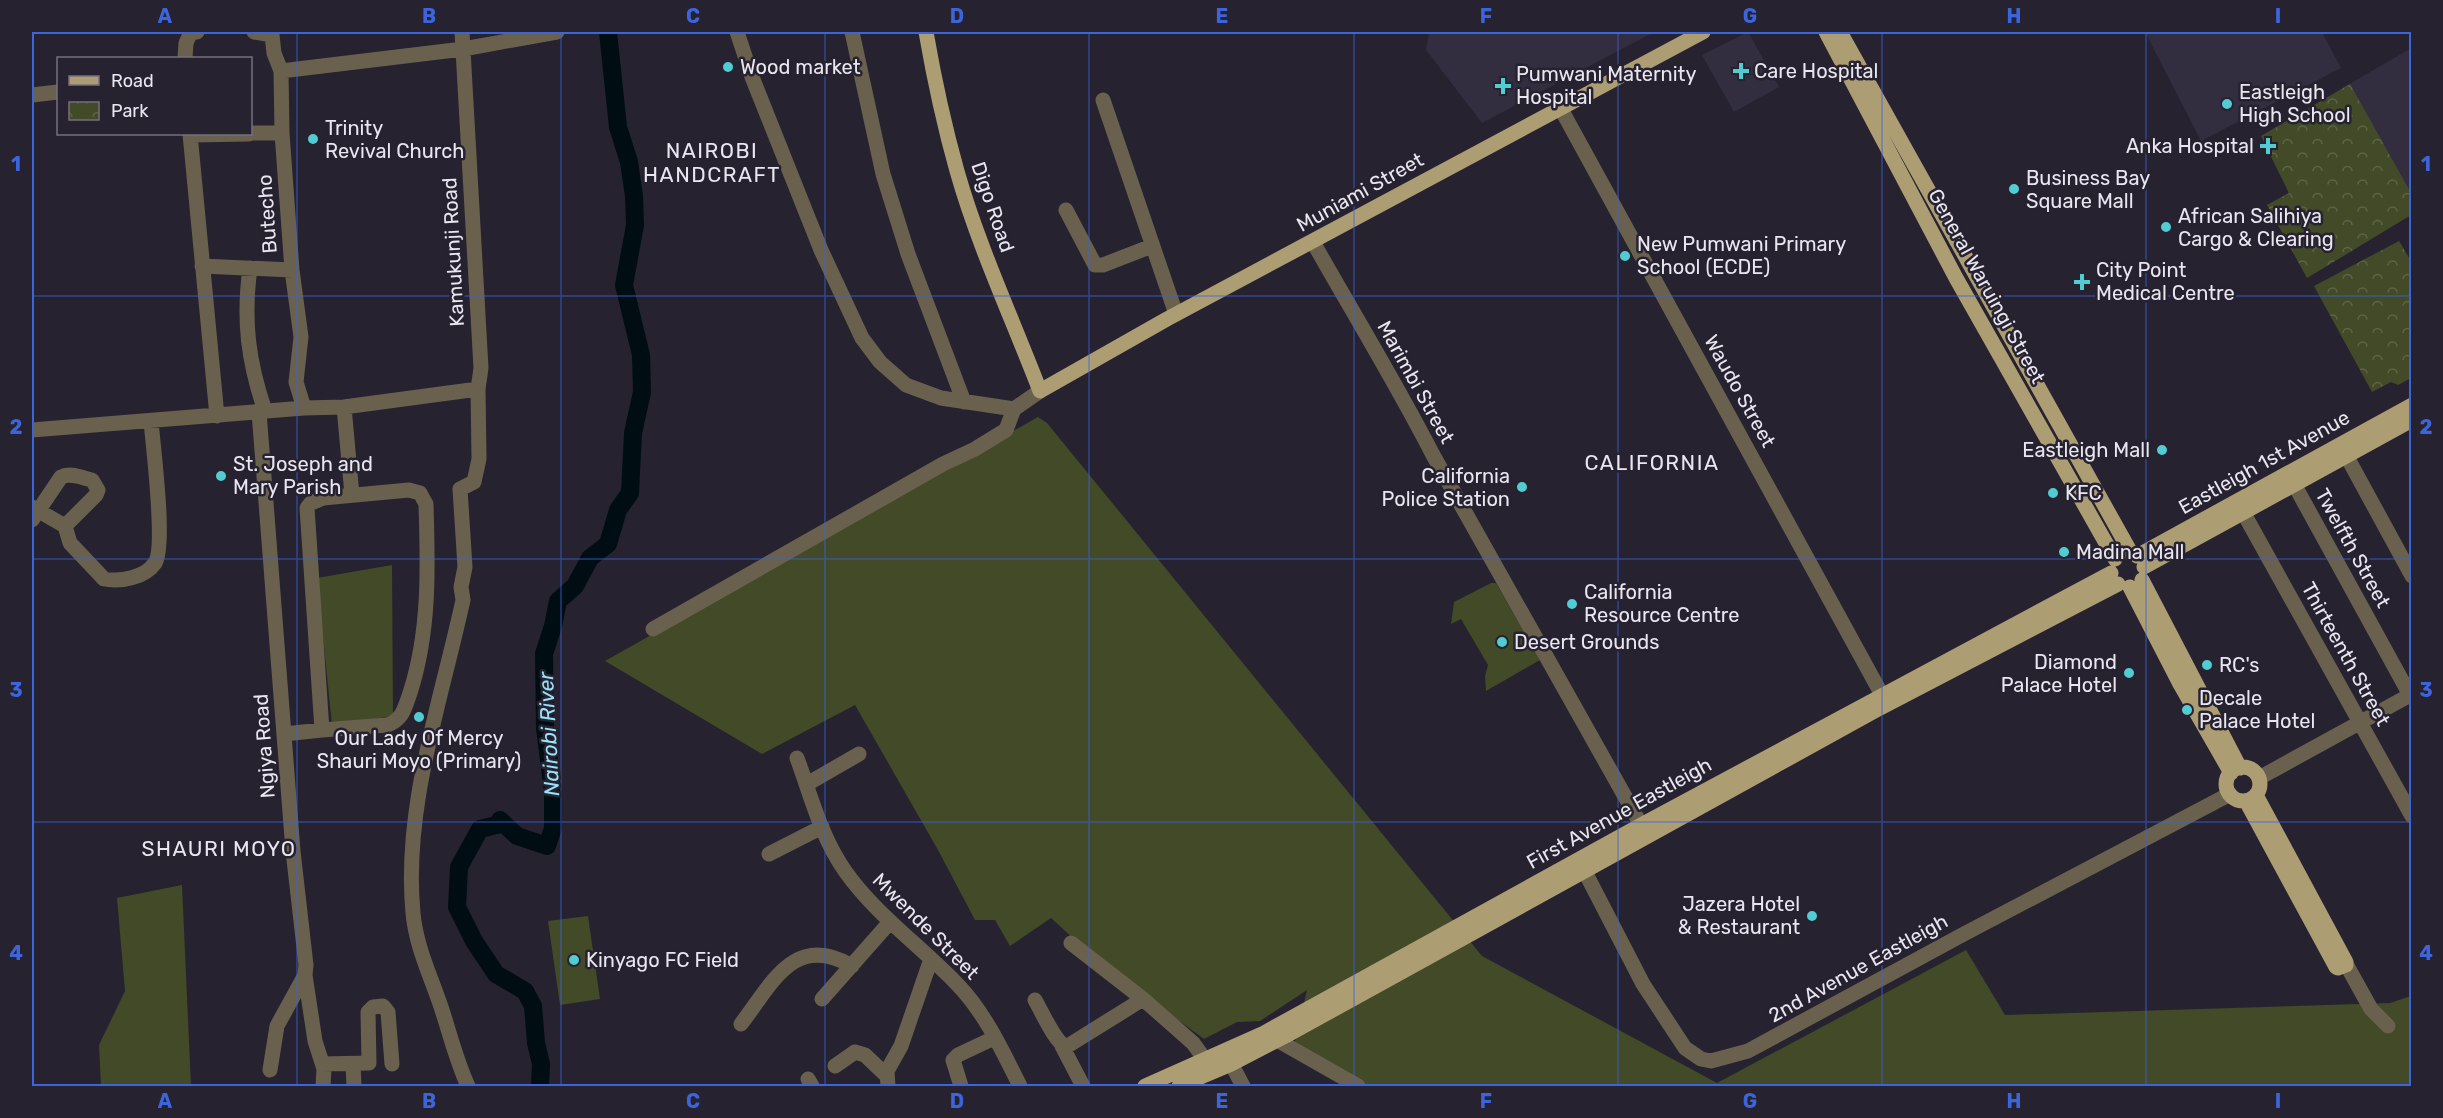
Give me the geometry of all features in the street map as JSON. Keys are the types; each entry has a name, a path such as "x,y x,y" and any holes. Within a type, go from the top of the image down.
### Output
{"main road":[{"name":"Digo Road","path":"926,32 941,109 957,171 975,227 1040,391"},
{"name":"Muniami Street","path":"1040,391 1176,314 1702,32"},
{"name":"General Waruingi Street","path":"1826,32 1956,278 2129,570"},
{"name":"General Waruingi Street","path":"1840,32 1972,268 2236,770"},
{"path":"1956,278 1972,268"},
{"name":"Eastleigh 1st Avenue","path":"2129,570 2412,405"},
{"name":"Eastleigh 1st Avenue","path":"2129,570 2243,512 2412,420"},
{"name":"First Avenue Eastleigh","path":"1179,1086 1228,1058 1264,1033 1641,825 1882,695 2129,570"},
{"name":"First Avenue Eastleigh","path":"1145,1086 1206,1061 1228,1058 1277,1040 1379,986 1584,870 2129,570"},
{"path":"2236,770 2251,770 2259,778 2260,787 2251,798 2237,800 2230,794 2226,783 2236,770"},
{"path":"2251,798 2336,966 2338,968 2346,964"}],"street":[{"path":"185,57 186,43 192,32"},
{"name":"Butecho","path":"254,32 273,33 274,53 281,71 282,132 292,270 301,337 296,382 304,408"},
{"name":"Kamukunji Road","path":"462,32 480,362 479,459 474,482 460,489 465,567 461,587 463,600 419,799 411,887 413,916 418,937 451,1043 468,1086"},
{"path":"281,71 464,49 557,32"},
{"path":"737,32 752,77 813,231 862,338 880,362 906,385 941,398 1014,409"},
{"path":"852,32 883,174 908,254 964,402"},
{"path":"32,95 57,92"},
{"path":"1103,100 1176,314"},
{"name":"Waudo Street","path":"1561,108 1882,695"},
{"path":"252,134 282,132"},
{"path":"191,135 217,416"},
{"path":"1066,210 1095,265 1152,246"},
{"name":"Marimbi Street","path":"1313,242 1402,394 1433,455 1641,825"},
{"path":"202,266 292,270"},
{"name":"Ngiya Road","path":"250,268 246,304 250,357 262,411 293,851 306,953 305,975 277,1026 270,1070"},
{"path":"32,430 262,411 344,407 478,389"},
{"path":"653,629 1006,430 1014,409 1040,391"},
{"path":"344,407 352,495"},
{"path":"65,526 70,543 104,579 122,580 154,565 158,555 159,533 151,421"},
{"path":"2346,455 2412,576"},
{"path":"73,475 92,480 98,490 96,495 65,526 33,513 61,477 73,475"},
{"name":"Twelfth Street","path":"2294,484 2411,695"},
{"path":"284,734 372,728 396,722 402,714 419,664 426,609 426,504 420,493 409,490 322,498 311,503 307,508 322,730"},
{"name":"Thirteenth Street","path":"2243,512 2412,816"},
{"path":"2259,778 2411,695"},
{"path":"807,784 859,754"},
{"name":"Mwende Street","path":"797,758 822,827 844,870 890,922 960,987 982,1017 1020,1086"},
{"name":"2nd Avenue Eastleigh","path":"1584,870 1643,984 1678,1040 1692,1054 1711,1061 1729,1058 1748,1051 2230,794"},
{"path":"769,854 822,827"},
{"path":"822,999 890,922"},
{"path":"1071,944 1143,999 1193,1043 1206,1061"},
{"path":"741,1024 783,970 799,958 808,954 831,956 852,966"},
{"path":"835,1066 855,1052 865,1054 888,1081 931,959"},
{"path":"2346,964 2371,1009 2388,1026"},
{"path":"305,975 315,1041 323,1064 323,1086"},
{"path":"1062,1046 1069,1046 1143,999"},
{"path":"1035,1000 1083,1086"},
{"path":"323,1064 366,1065 370,1061 368,1012 373,1007 383,1006 388,1012 392,1064"},
{"path":"961,1086 953,1060 958,1055 994,1038"},
{"path":"1277,1040 1358,1086"},
{"path":"1228,1058 1243,1086"},
{"path":"353,1065 354,1086"}],"shaded area":[{"name":"Pumwani Maternity Hospital","path":"1429,32 1654,32 1482,123 1426,50"},
{"name":"Care Hospital","path":"1748,32 1779,87 1734,112 1702,55"},
{"name":"Eastleigh High School","path":"2145,32 2322,32 2341,68 2201,141"},
{"path":"2411,48 2411,215 2307,278 2267,205 2289,193 2261,136"}],"green space":[{"path":"2350,84 2411,193 2411,215 2307,278 2267,205 2289,193 2261,136"},
{"path":"2399,241 2411,261 2411,378 2398,385 2391,382 2372,392 2314,286"},
{"path":"1038,417 1047,423 1482,956 1717,1083 1966,950 2005,1015 2390,1003 2411,996 2411,1086 1369,1086 1293,1050 1307,990 1260,1021 1237,1022 1204,1039 1099,962 1051,918 1010,946 995,920 975,920 938,850 855,705 762,754 605,661"},
{"path":"392,565 393,716 332,725 317,578"},
{"name":"Desert Grounds","path":"1491,583 1496,583 1540,660 1486,691 1485,676 1488,665 1461,619 1451,624 1454,602"},
{"path":"182,885 191,1086 101,1086 99,1045 125,991 117,898"},
{"name":"Kinyago FC Field","path":"588,916 600,999 560,1005 548,921"}],"waterway":[{"name":"Nairobi River","path":"540,1086 541,1064 536,1043 533,1006 525,991 496,974 474,941 457,907 459,867 480,829 500,824 500,820 517,836 547,846 553,828 553,792 545,728 544,654 558,601 575,586 590,558 608,544 618,510 630,493 633,433 642,392 641,355 624,285 635,225 634,196 629,162 618,127 608,32"}],"place":[{"name":"Wood market","path":"728,67"},
{"name":"Care Hospital","path":"1741,71"},
{"name":"Pumwani Maternity Hospital","path":"1503,86"},
{"name":"Eastleigh High School","path":"2227,104"},
{"name":"Trinity Revival Church","path":"313,139"},
{"name":"Anka Hospital","path":"2268,146"},
{"name":"Business Bay Square Mall","path":"2014,189"},
{"name":"African Salihiya Cargo & Clearing","path":"2166,227"},
{"name":"New Pumwani Primary School (ECDE)","path":"1625,256"},
{"name":"City Point Medical Centre","path":"2082,282"},
{"name":"Eastleigh Mall","path":"2162,450"},
{"name":"St. Joseph and Mary Parish","path":"221,476"},
{"name":"California Police Station","path":"1522,487"},
{"name":"KFC","path":"2053,493"},
{"name":"Madina Mall","path":"2064,552"},
{"name":"California Resource Centre","path":"1572,604"},
{"name":"Desert Grounds","path":"1502,642"},
{"name":"RC's","path":"2207,665"},
{"name":"Diamond Palace Hotel","path":"2129,673"},
{"name":"Decale Palace Hotel","path":"2187,710"},
{"name":"Our Lady Of Mercy Shauri Moyo (Primary)","path":"419,717"},
{"name":"Jazera Hotel & Restaurant","path":"1812,916"},
{"name":"Kinyago FC Field","path":"574,960"}],"district":[{"name":"NAIROBI HANDCRAFT","path":"712,163"},
{"name":"CALIFORNIA","path":"1652,463"},
{"name":"SHAURI MOYO","path":"219,849"}]}
